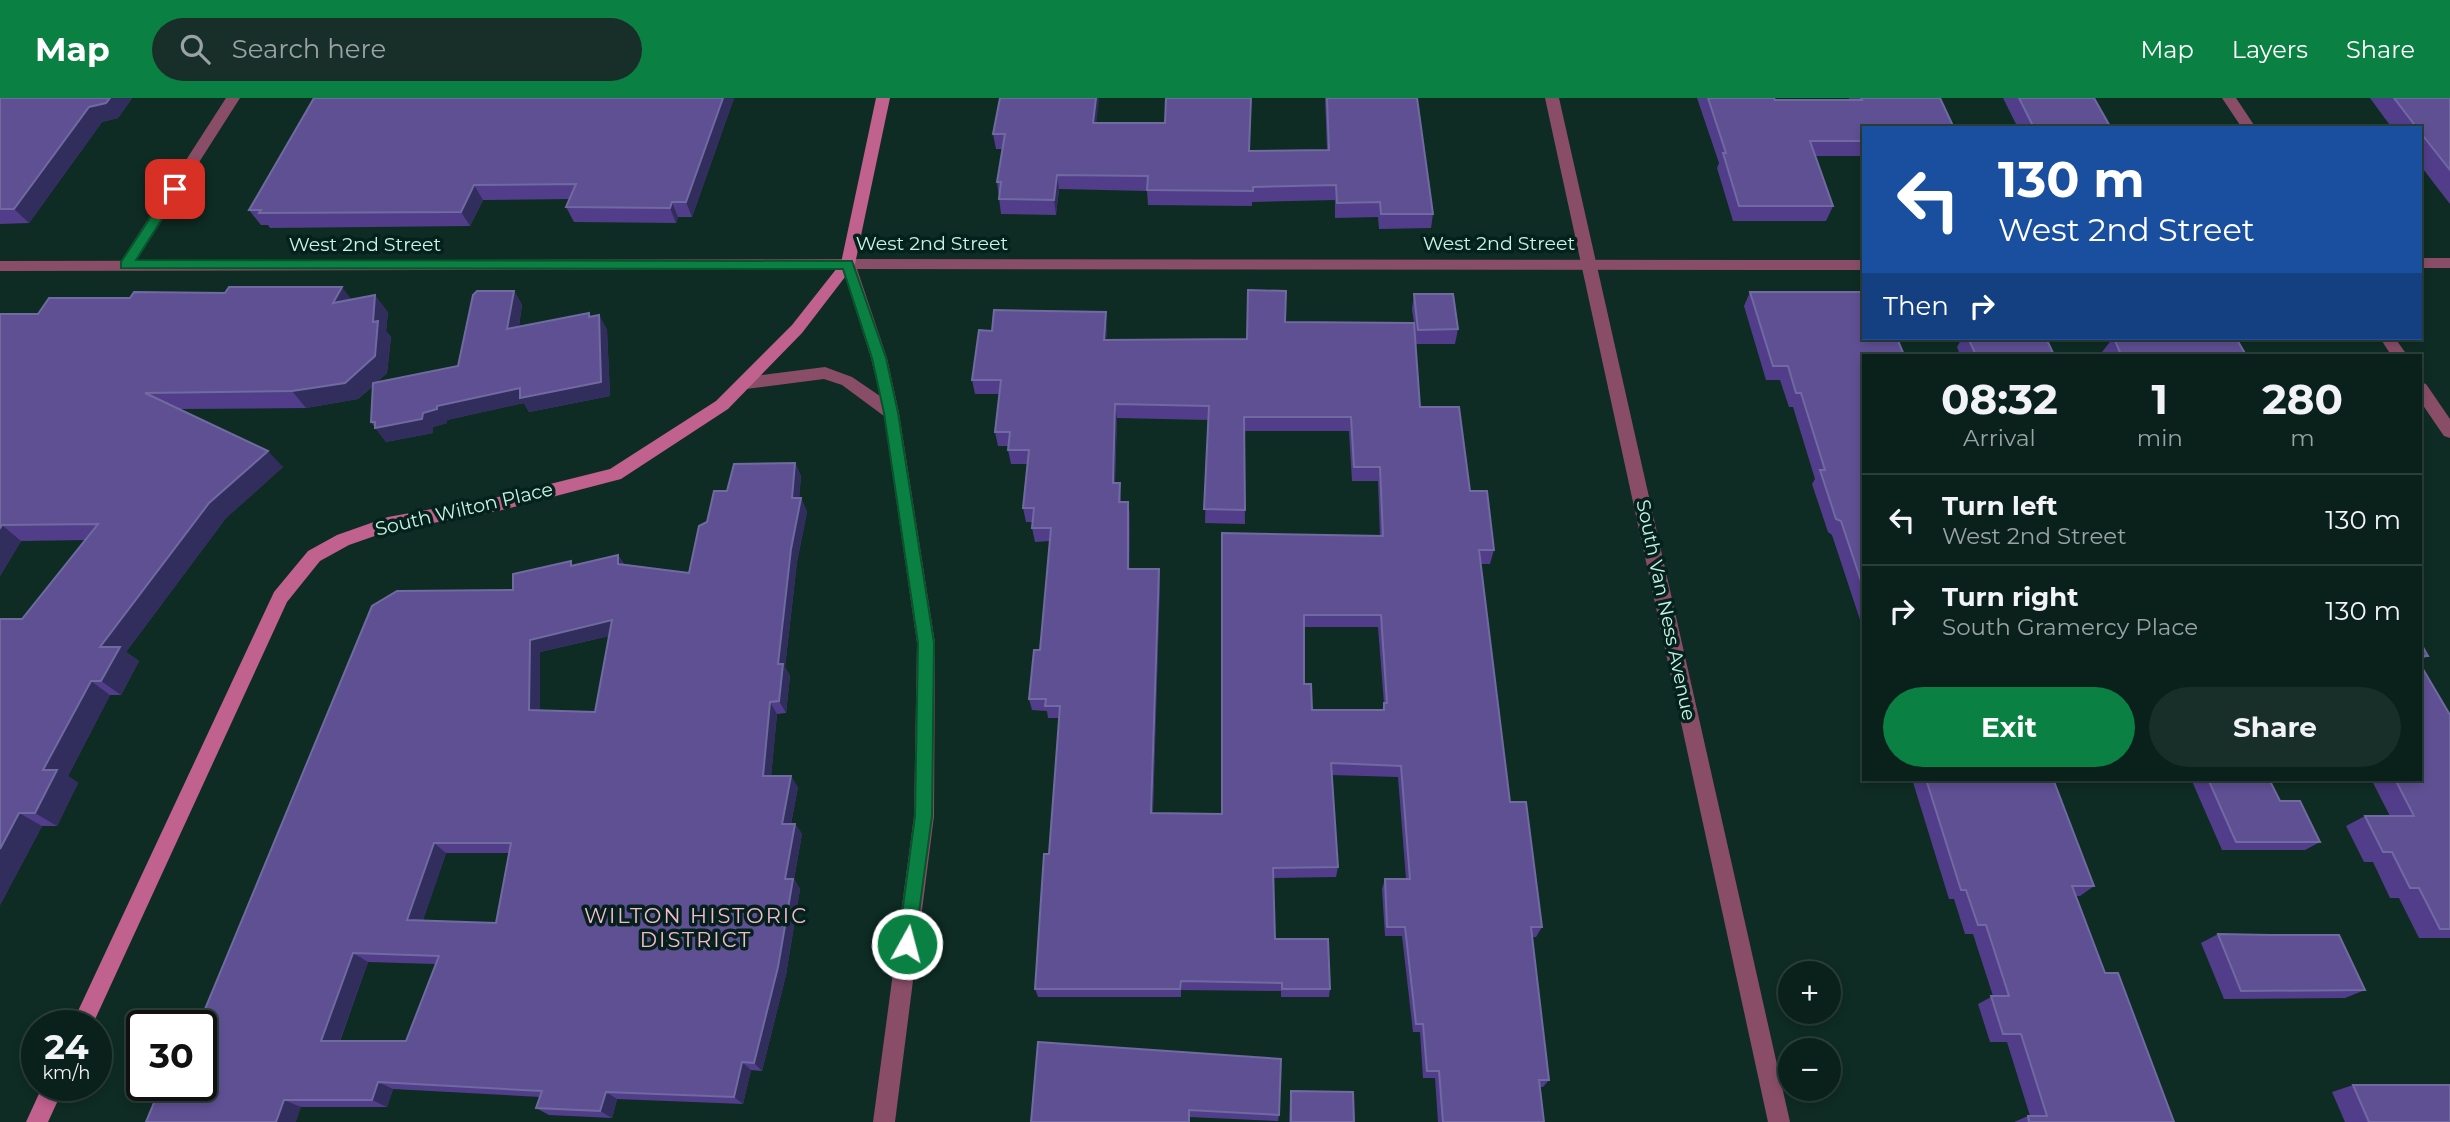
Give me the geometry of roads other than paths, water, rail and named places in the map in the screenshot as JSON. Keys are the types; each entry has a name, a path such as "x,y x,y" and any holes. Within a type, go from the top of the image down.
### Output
{"main road":[{"name":"South Wilton Place","path":"88,1010 280,597 314,556 344,540 388,524 498,504 615,474 722,405 797,329 848,264 883,98"},
{"path":"37,1122 47,1101"}],"street":[{"path":"126,265 233,98"},
{"name":"South Van Ness Avenue","path":"1552,98 1779,1122"},
{"path":"2229,98 2248,126"},
{"path":"2422,263 2450,263"},
{"path":"848,264 879,358 891,413 926,643 923,816 884,1122"},
{"name":"West 2nd Street","path":"0,266 1862,265"},
{"path":"746,383 825,373 847,381 891,413"},
{"path":"2422,390 2450,432"}],"district":[{"name":"WILTON HISTORIC DISTRICT","path":"696,927"}]}
